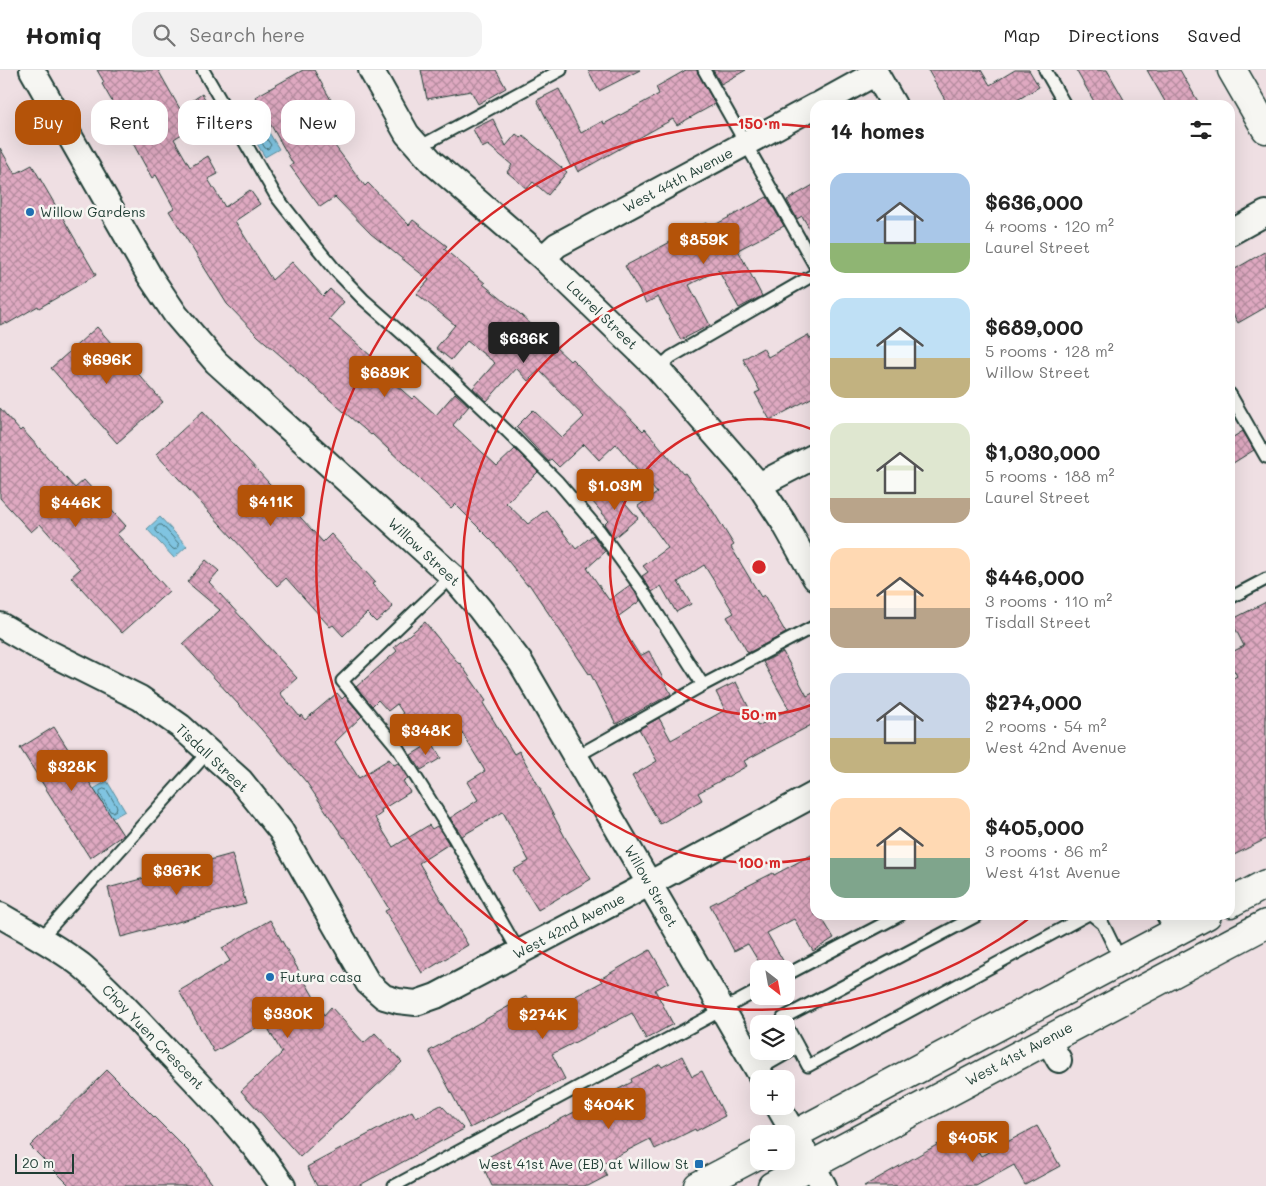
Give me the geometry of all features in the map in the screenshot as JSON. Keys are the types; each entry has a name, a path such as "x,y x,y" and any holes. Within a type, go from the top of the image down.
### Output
{"main road":[{"path":"1232,70 1266,129"},
{"path":"1235,900 1266,884"},
{"path":"795,1134 1121,961 1167,924 1185,920"},
{"name":"West 41st Avenue","path":"772,1186 818,1175 1053,1050 1266,924"},
{"path":"1031,1009 1053,1050"},
{"path":"698,1186 750,1159"}],"street":[{"name":"Willow Street","path":"32,70 149,275 176,315 216,362 452,576 521,663 577,756 757,1070"},
{"name":"Laurel Street","path":"370,70 407,134 432,162 543,258 658,369 760,486 810,569"},
{"name":"West 44th Avenue","path":"826,100 875,72"},
{"path":"875,72 891,100"},
{"name":"West 44th Avenue","path":"543,258 557,245 810,109"},
{"path":"1235,230 1266,213"},
{"path":"760,486 810,459"},
{"name":"Tisdall Street","path":"0,625 40,648 140,698 180,726 241,781 281,831 368,983 384,997 398,1001"},
{"name":"West 42nd Avenue","path":"398,1001 416,1003 436,996 810,797"},
{"name":"Choy Yuen Crescent","path":"0,915 41,938 80,965 114,995 218,1104 266,1160 282,1186"},
{"path":"795,1144 818,1175"}],"lane":[{"path":"203,70 276,196 310,240 363,299 440,368 558,482 599,530 641,588 703,685"},
{"path":"418,147 561,70"},
{"path":"704,70 810,257"},
{"path":"1045,70 1062,100"},
{"path":"658,369 671,357 810,277"},
{"path":"1235,403 1266,457"},
{"path":"452,576 342,681 397,747 454,838 519,952"},
{"path":"1235,595 1266,579"},
{"path":"577,756 703,685 810,629"},
{"path":"41,938 209,751"},
{"path":"795,970 890,920"},
{"path":"789,1015 969,920"},
{"path":"795,1041 808,1066 1078,920"},
{"path":"1098,920 1103,924 1121,961"},
{"path":"394,1186 750,995"},
{"path":"767,1070 798,1047"}],"water":[{"path":"271,136 279,149 265,157 258,145 271,145"},
{"path":"160,517 187,546 174,558 147,529"},
{"path":"107,781 125,811 109,820 92,790"}],"building":[{"path":"97,70 158,70 178,105 178,136 174,139 190,167 208,156 218,174 208,179 225,207 250,190 260,204 235,221 272,280 292,262 323,296 330,289 344,302 329,319 371,356 368,360 412,399 415,396 436,415 455,393 469,406 453,425 497,466 515,449 538,472 506,503 528,524 546,510 576,549 593,535 605,552 587,568 609,600 630,585 635,592 640,601 616,618 640,656 649,651 671,694 616,724 590,673 529,584 527,585 494,543 455,504 451,508 372,434 295,370 227,304 169,211 174,208 156,175 152,178 134,145 168,145 168,100 111,100 102,84 104,82"},
{"path":"303,70 314,70 331,100 281,100 281,143 271,125 271,100 257,100 255,97"},
{"path":"421,70 496,70 506,88 478,104 471,91 427,99"},
{"path":"588,70 640,70 599,91"},
{"path":"686,70 697,70 715,104 677,125 673,119 578,172 574,164 571,167 537,100 559,89 581,133 603,121 604,124 659,94 656,87"},
{"path":"713,70 746,70 721,84"},
{"path":"928,70 981,70 990,85 1015,70 1029,70 1039,87 1017,100 945,100"},
{"path":"1076,70 1107,70 1124,100 1093,100"},
{"path":"1147,70 1180,70 1197,100 1164,100"},
{"path":"202,94 206,100 193,100"},
{"path":"493,119 506,146 516,134 521,138 523,136 567,172 548,195 533,182 527,189 507,172 512,165 488,145 482,148 473,129"},
{"path":"282,145 334,145 365,186 368,183 409,225 413,220 447,246 444,249 520,314 570,361 572,359 643,431 645,429 683,474 685,473 711,508 734,545 731,547 761,597 764,595 786,633 748,653 727,617 734,613 704,565 678,582 691,604 676,612 661,586 652,592 642,576 648,572 643,566 668,548 638,506 657,493 616,444 599,460 584,444 559,467 551,459 549,462 516,427 533,410 562,438 584,417 539,370 528,381 516,368 487,401 473,388 495,363 467,341 451,360 436,348 455,325 417,294 429,280 371,234 335,197 320,207 290,166 293,164"},
{"name":"Willow Gardens","path":"0,148 15,174 32,165 96,275 39,308 38,306 7,324 6,322 0,325"},
{"path":"810,187 810,230 802,216 797,219 787,200"},
{"path":"767,197 784,226 738,250 762,296 739,308 718,270 689,285 710,325 681,340 658,297 646,303 625,266 706,223 709,228"},
{"path":"1266,251 1266,307 1238,323 1235,318 1235,269"},
{"path":"97,327 163,402 117,443 51,368"},
{"path":"808,335 810,339 810,399 770,420 755,393 760,391 743,359 763,348 768,357"},
{"path":"0,408 20,431 22,429 75,488 84,480 126,526 117,534 169,591 122,633 71,577 80,569 40,524 31,532 0,498"},
{"path":"203,411 323,542 331,534 375,582 372,584 393,607 376,622 367,613 343,636 333,625 330,627 286,578 277,586 156,454"},
{"path":"1243,431 1254,450 1235,462 1235,436"},
{"path":"610,485 638,518 614,538 604,524 608,520 592,501"},
{"path":"206,560 219,571 209,582 297,678 280,693 300,717 301,715 305,720 337,693 342,699 345,696 362,716 335,742 359,778 389,759 394,765 398,763 408,778 403,781 410,792 381,810 382,813 375,818 393,847 429,825 432,829 437,826 449,844 419,863 468,945 422,973 385,911 389,909 345,837 307,783 261,729 183,644 220,610 187,582"},
{"path":"1266,602 1266,839 1235,854 1235,677 1237,676 1235,672 1235,650 1244,646 1235,628 1235,618"},
{"path":"425,622 460,663 486,701 483,703 514,754 519,751 566,839 591,879 538,910 513,870 529,861 503,812 462,836 450,818 478,800 467,782 485,771 455,721 422,743 397,704 388,711 378,700 372,706 356,687 397,651 394,647"},
{"path":"783,652 807,696 810,694 810,726 744,761 747,766 698,793 702,800 660,824 632,776 657,761 639,729 659,718 671,740 725,710 716,692 736,682 758,726 789,709 763,662"},
{"path":"54,727 123,835 90,858 20,748"},
{"path":"432,742 441,758 421,770 411,755"},
{"path":"232,854 246,904 121,937 108,888"},
{"path":"810,856 810,920 823,920 834,938 813,951 794,919 767,933 783,960 758,960 748,944 734,951 710,905 773,873 774,875"},
{"path":"270,920 324,1015 331,1007 364,1043 375,1033 402,1062 300,1157 241,1091 282,1053 265,1023 214,1052 179,991 230,961 222,948"},
{"path":"650,950 669,982 655,990 673,1024 646,1039 632,1013 552,1054 565,1079 470,1128 429,1051 527,996 538,1016 602,982 600,979"},
{"path":"682,1056 692,1076 702,1071 725,1116 655,1149 650,1139 601,1164 607,1176 588,1186 492,1186 484,1169 492,1165 488,1157 632,1082 631,1079 660,1064 662,1067"},
{"path":"107,1070 190,1153 214,1186 70,1186 30,1146"},
{"path":"441,1105 464,1129 358,1186 317,1186 307,1167 412,1111 416,1118"},
{"path":"1037,1126 1060,1166 1025,1185 1014,1165 976,1186 864,1186 965,1129 981,1156"}],"place":[{"name":"Willow Gardens","path":"30,212"},
{"name":"Futura casa","path":"270,977"},
{"name":"West 41st Ave (EB) at Willow St","path":"699,1164"}]}
